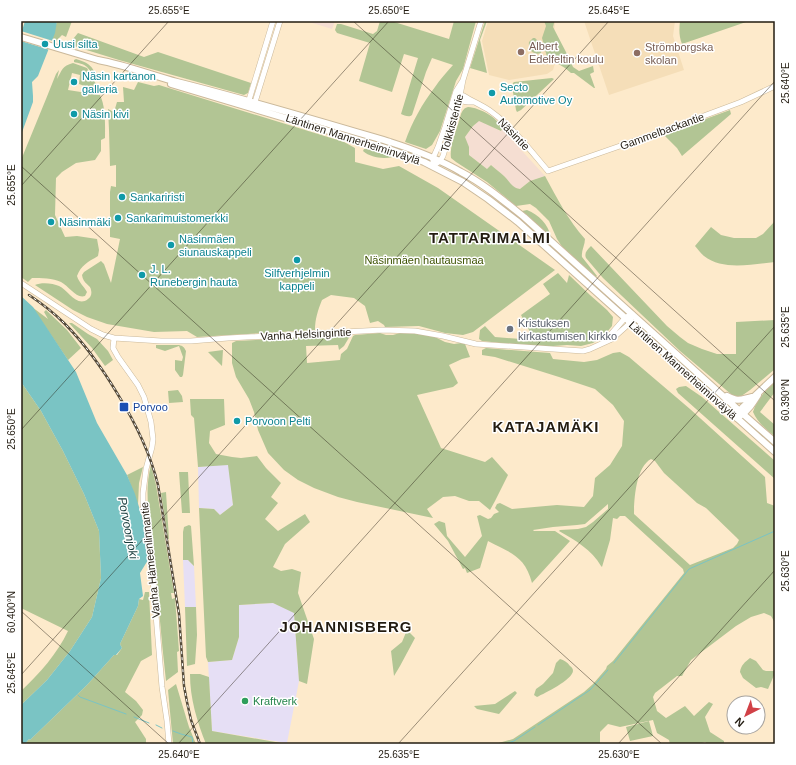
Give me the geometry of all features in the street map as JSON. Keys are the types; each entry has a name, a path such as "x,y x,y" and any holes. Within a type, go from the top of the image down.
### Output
{"main road":[{"name":"Läntinen Mannerheiminväylä","path":"21,37 98,60 109,66 252,103 411,148 462,172 479,182 502,199 775,442"},
{"name":"Läntinen Mannerheiminväylä","path":"252,103 389,149 433,166 463,182 494,203 518,222 775,452"},
{"path":"719,392 735,400 742,400 759,392 775,377"},
{"path":"737,418 752,405 759,392"},
{"path":"742,413 753,396"}],"street":[{"path":"252,103 273,21"},
{"path":"252,103 280,21"},
{"name":"Tolkkistentie","path":"463,80 456,91 445,127 433,158 433,166 440,162 444,156 460,98 463,80 481,21"},
{"name":"Gammelbackantie","path":"548,171 673,128 741,102 775,86"},
{"path":"454,97 460,98"},
{"name":"Näsintie","path":"460,98 464,102 474,102 489,110 516,135 548,171"},
{"name":"Vanha Helsingintie","path":"21,283 91,329 103,335 114,338 191,341 395,330 415,331 476,344 583,351 612,340 630,323"},
{"path":"604,344 625,318 632,314"},
{"path":"630,323 632,314"},
{"name":"Vanha Hämeenlinnantie","path":"114,338 113,348 138,385 144,397 151,422 153,439 144,481 143,504 150,543 162,687 169,744"}],"shaded area":[{"path":"306,21 335,21 332,29"},
{"name":"Albert Edelfeltin koulu","path":"488,21 555,21 554,34 560,48 553,70 547,74 509,80 489,75 482,41"},
{"name":"Strömborgska skolan","path":"584,21 675,21 673,36 684,70 609,95"},
{"path":"479,120 500,131 502,129 545,176 530,181 520,189 515,188 491,165 487,169 469,155 465,137"},
{"path":"229,464 233,505 220,515 214,509 199,508 198,467"},
{"path":"183,560 188,560 194,566 196,607 185,607"},
{"path":"273,603 294,612 299,681 287,743 212,731 208,662 232,660 239,637 239,605"}],"green space":[{"path":"57,21 72,21 66,37 62,35 56,41 52,40"},
{"path":"380,21 391,21 449,39 454,21 476,21 463,69 456,81 440,131 432,145 426,149 405,142 414,120 430,93 453,65 432,58 412,115 408,116 401,114 418,58 404,54 392,92 359,81 370,43 337,33 335,30 337,24 341,24 373,34 377,31"},
{"path":"485,21 487,21 480,40 487,73 470,68"},
{"path":"544,21 554,21 553,27 573,67 579,71 593,66 594,72 590,74 595,88 574,73 571,73 547,57 542,38 546,26"},
{"path":"680,21 749,21 682,44 680,38"},
{"path":"78,33 144,57 158,52 251,83 248,93 244,95 67,44"},
{"path":"535,38 539,43 541,53 533,53 530,49 529,42"},
{"path":"76,59 90,66 97,81 87,67 83,64 74,62"},
{"path":"73,63 87,68 97,86 96,90 79,84 80,75 72,73 68,90 100,95 105,122 105,138 101,140 101,151 95,160 76,163 56,178 55,215 65,237 77,236 97,239 99,250 98,256 83,266 77,276 87,292 85,296 79,296 58,281 47,278 32,278 28,282 21,277 21,160 56,74 59,70 57,79 64,67"},
{"path":"554,79 517,112 512,86 514,82"},
{"name":"Näsinmäen hautausmaa","path":"138,82 154,86 159,85 344,142 355,148 355,162 383,169 399,166 438,188 555,270 473,332 463,335 445,333 419,326 385,327 378,321 370,323 365,306 354,298 331,295 322,300 317,315 315,330 197,337 187,331 154,332 107,324 87,317 73,310 35,285 44,283 56,285 76,300 84,301 90,297 91,288 84,280 82,275 84,272 101,261 104,264 111,283 120,239 110,237 110,192 111,186 116,187 116,165 110,166 108,109 114,112 117,102 124,102 123,87 134,90"},
{"path":"468,107 478,109 493,117 502,129 501,131 479,121 473,126 465,137 469,147 469,155 487,169 491,165 513,186 520,189 530,181 545,176 568,217 585,239 582,257 597,276 596,277 563,248 549,221 536,208 530,204 516,206 487,182 451,158 452,142 461,114 464,109"},
{"path":"730,110 731,114 682,156 677,148 665,136 673,131"},
{"path":"364,149 393,157 373,157 363,151"},
{"path":"527,210 542,220 548,228 551,237 522,211"},
{"path":"775,221 775,262 747,265 720,264 701,254 695,246 711,227 721,235 734,238 756,238 763,234"},
{"path":"591,246 667,326 688,343 702,349 717,354 736,354 736,322 775,320 775,369 740,397 732,395 680,351 603,278 585,256 587,250"},
{"path":"558,273 567,283 569,275 613,317 612,326 603,337 593,343 581,346 567,345 540,347 482,341 479,339 480,330 485,326 495,337 521,339 530,332 521,315 550,294 543,284"},
{"path":"32,307 48,319 44,312 46,310 67,330 81,348 68,360"},
{"path":"69,323 72,323 97,339 108,351 113,360 105,366 92,348"},
{"path":"380,333 393,335 400,333 416,333 435,337 445,342 465,344 470,357 449,365 458,383 453,387 417,395 441,448 485,462 492,457 508,475 490,510 479,501 469,501 455,496 443,497 427,509 433,518 357,502 338,497 298,480 284,470 268,453 258,430 249,399 236,377 232,363 232,343 236,341 350,336 344,346 339,350 338,345 306,346 307,363 340,360 341,354 347,349 353,336"},
{"path":"156,345 179,345 184,348 186,351 182,377 180,377 175,370 175,360 182,361 183,357 179,346 165,351 156,348"},
{"path":"486,348 550,353 553,359 584,362 597,360 613,353 620,352 629,357 690,409 765,477 767,503 775,506 775,623 771,616 764,613 751,617 736,626 691,660 682,676 677,676 655,693 653,697 657,711 666,718 685,706 694,716 709,702 713,704 705,717 710,732 724,741 724,744 708,744 705,742 699,744 670,744 669,740 657,733 653,720 620,727 608,724 600,732 600,744 495,744 513,739 584,692 593,684 684,573 683,569 625,516 620,516 617,519 613,518 610,540 602,567 588,550 559,531 586,527 608,509 608,504 585,524 533,530 555,531 570,541 532,583 525,567 516,556 488,541 480,568 467,573 465,568 463,569 448,541 434,524 439,521 445,523 447,536 465,557 482,536 477,516 480,515 488,519 491,518 494,514 499,512 495,508 497,504 500,503 512,509 557,505 584,507 593,496 595,478 610,465 622,446 624,421 613,405 595,389 495,357 482,355 482,350","holes":["651,459 655,461 664,473 697,503 706,508 739,540 733,548 690,565 634,514 635,492 639,476 646,463"]},
{"path":"223,350 222,366 208,352"},
{"path":"775,381 775,392 760,412 775,425 775,437 766,429 753,412 762,395"},
{"path":"21,382 41,411 84,494 99,531 101,578 92,617 70,651 47,680 21,705 21,691 48,663 59,648 68,631 21,608"},
{"path":"686,386 702,397 775,461 775,479 678,393 676,389"},
{"path":"178,390 182,396 183,402 169,403 168,391"},
{"path":"190,399 224,399 225,425 210,431 209,443 216,454 241,458 257,456 266,468 281,483 271,497 278,503 265,519 278,531 305,514 310,522 285,544 273,567 281,571 292,569 301,572 298,593 314,639 307,684 299,681 294,613 273,603 239,605 239,637 232,660 208,662 206,657 199,508 214,509 220,515 233,505 228,465 198,467 194,418 191,415"},
{"path":"151,465 156,485 174,593 171,593 172,599 175,598 179,651 177,652 178,672 166,681 154,553 148,509 148,487"},
{"path":"143,467 139,483 138,505 127,475"},
{"path":"179,472 188,472 190,513 182,513"},
{"path":"166,492 169,539 161,493"},
{"path":"189,525 191,526 194,566 188,560 183,560 183,532 184,527"},
{"path":"145,592 149,592 152,655 141,661 125,692 136,701 143,710 142,715 135,722 146,739 146,744 25,744 87,685 114,655 117,655 122,648 120,644 138,606 139,599 143,600"},
{"path":"185,607 196,607 197,635 195,664 187,666"},
{"path":"407,630 415,638 394,676 391,651 402,642"},
{"path":"750,658 756,661 763,670 774,671 775,673 768,689 761,687 756,688 743,678 740,672 741,667"},
{"path":"560,659 572,667 573,671 571,675 558,686 537,697 534,695 536,689 553,673 556,663"},
{"path":"190,674 200,674 209,677 212,731 287,744 206,744 195,710 191,692"},
{"path":"176,684 189,727 196,744 173,744 168,690"},
{"path":"515,691 517,693 499,714 477,709 474,706 495,704"},
{"path":"649,721 653,736 630,741 626,727"}],"water":[{"path":"25,21 57,21 55,33 38,76 32,82 33,102 21,135 21,34"},
{"name":"Porvoonjoki","path":"21,296 33,307 76,372 97,423 127,475 144,523 148,560 140,573 143,596 139,599 138,606 120,644 122,648 87,685 25,744 21,744 21,705 47,680 70,651 92,617 101,578 99,531 84,494 41,411 21,382"}],"pier":[{"name":"Uusi silta","path":"21,31 53,41 50,50 21,41"}],"waterway":[{"path":"614,663 689,569 775,531"},
{"path":"538,725 590,690 608,670"},
{"path":"78,695 126,714"},
{"path":"134,717 149,723"},
{"path":"156,725 162,728"},
{"path":"504,744 514,741 535,727"},
{"path":"173,731 192,737 193,744"}],"railway":[{"path":"29,295 60,319 93,356 130,415 151,461 158,485 179,614 184,686 191,720 200,744"}],"place":[{"name":"Uusi silta","path":"45,44"},
{"name":"Albert Edelfeltin koulu","path":"521,52"},
{"name":"Strömborgska skolan","path":"637,53"},
{"name":"Näsin kartanon galleria","path":"74,82"},
{"name":"Secto Automotive Oy","path":"492,93"},
{"name":"Näsin kivi","path":"74,114"},
{"name":"Sankariristi","path":"122,197"},
{"name":"Sankarimuistomerkki","path":"118,218"},
{"name":"Näsinmäki","path":"51,222"},
{"name":"Näsinmäen siunauskappeli","path":"171,245"},
{"name":"Silfverhjelmin kappeli","path":"297,260"},
{"name":"J. L. Runebergin hauta","path":"142,275"},
{"name":"Kristuksen kirkastumisen kirkko","path":"510,329"},
{"name":"Porvoo","path":"124,407"},
{"name":"Porvoon Pelti","path":"237,421"},
{"name":"Kraftverk","path":"245,701"}],"district":[{"name":"TATTARIMALMI","path":"490,238"},
{"name":"KATAJAMÄKI","path":"546,427"},
{"name":"JOHANNISBERG","path":"346,627"}]}
